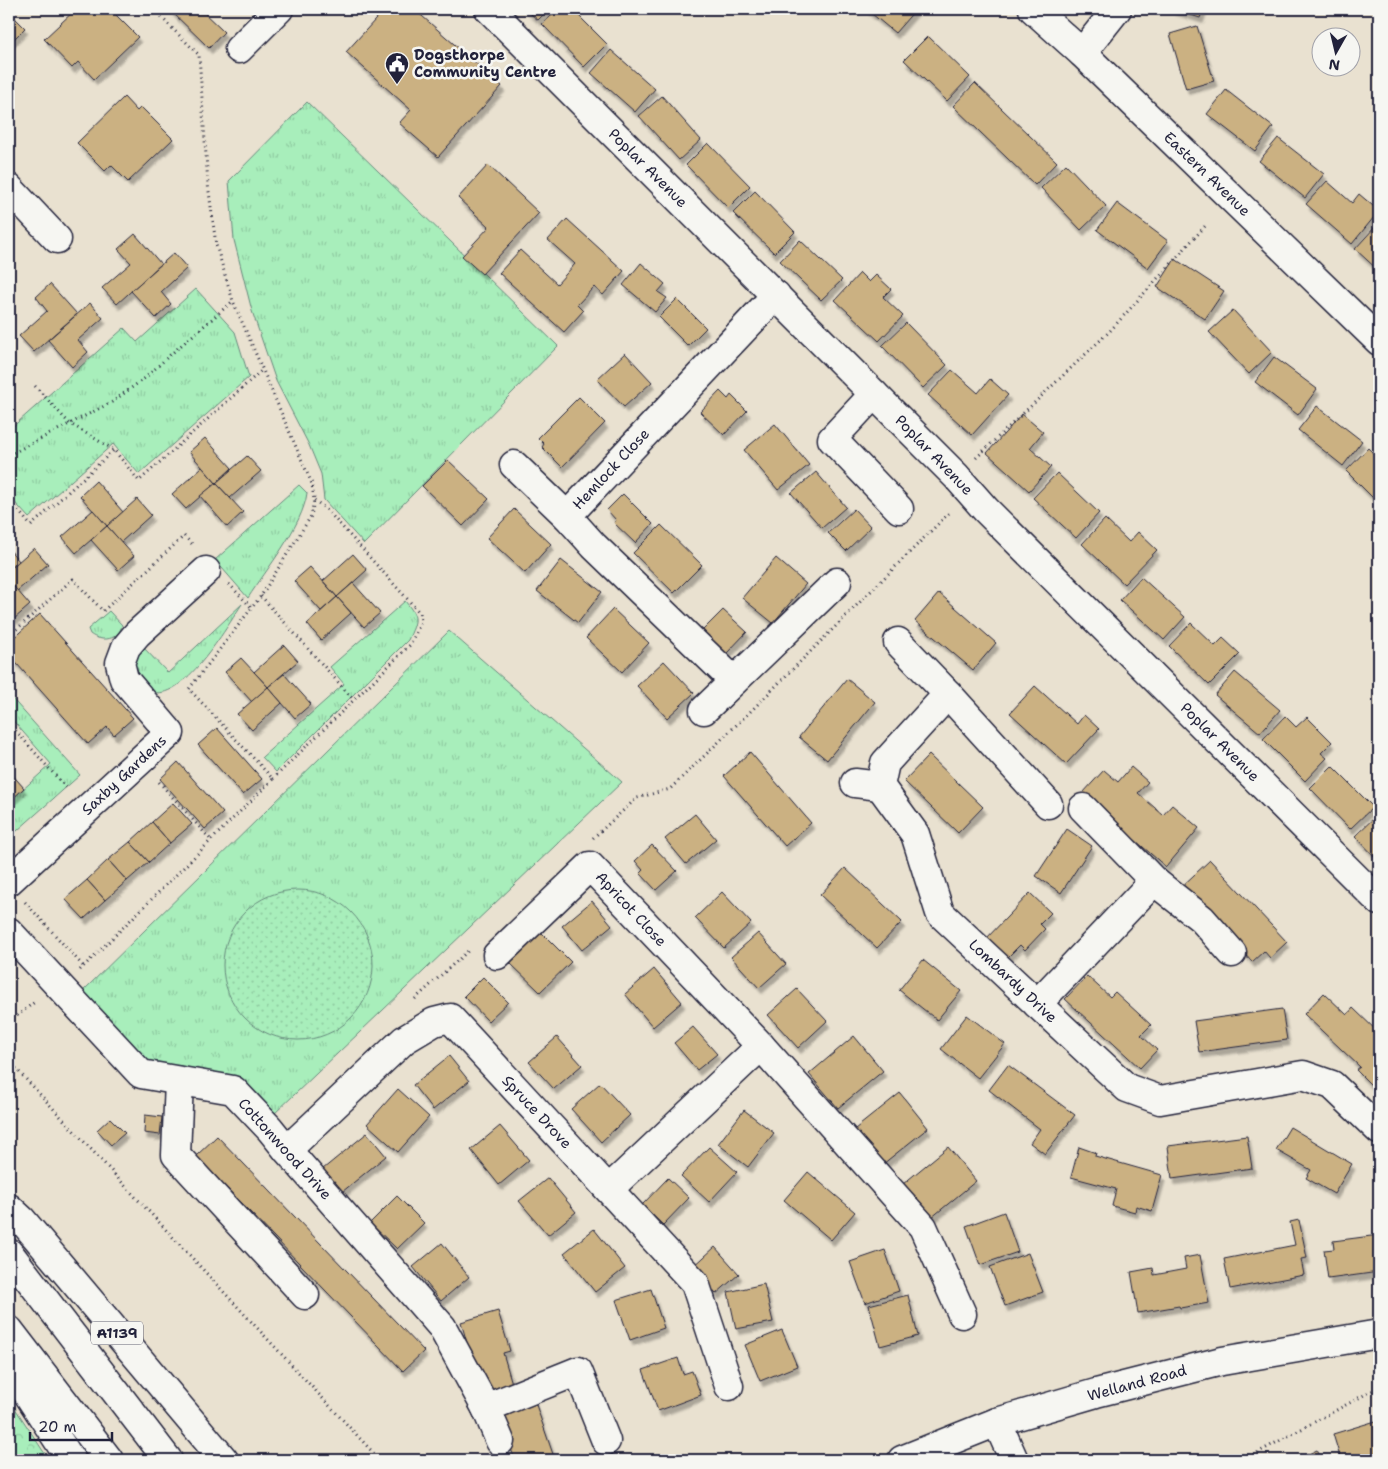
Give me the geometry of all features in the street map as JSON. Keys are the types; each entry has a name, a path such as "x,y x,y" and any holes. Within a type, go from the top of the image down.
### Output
{"main road":[{"path":"239,49 279,9"},
{"name":"Poplar Avenue","path":"489,9 956,476 986,510 1379,901"},
{"name":"Eastern Avenue","path":"1033,9 1082,53 1379,342"},
{"path":"1082,53 1116,9"},
{"path":"9,188 57,239"},
{"name":"Hemlock Close","path":"734,681 594,546 567,516 776,296"},
{"path":"874,394 832,439 899,509"},
{"path":"514,465 567,516"},
{"name":"Saxby Gardens","path":"15,890 86,810 170,733 124,679 120,664 126,647 137,634 209,567"},
{"path":"704,710 837,582"},
{"path":"898,642 1048,804"},
{"name":"Lombardy Drive","path":"948,694 867,784 915,834 940,913 1127,1088 1160,1100 1303,1075 1332,1085 1379,1130"},
{"path":"1083,808 1154,881 1202,919 1232,954"},
{"name":"Apricot Close","path":"486,949 590,866 761,1046 923,1227 962,1314"},
{"path":"1037,1004 1154,881"},
{"name":"Cottonwood Drive","path":"9,932 141,1074 233,1090 270,1129 442,1327 486,1408 500,1441"},
{"name":"Spruce Drove","path":"287,1150 404,1040 434,1022 450,1018 695,1283 729,1386"},
{"path":"609,1190 761,1046"},
{"path":"179,1081 176,1155 305,1294"},
{"name":"A1139","path":"9,1208 22,1220 224,1460"},
{"name":"A1139","path":"9,1253 168,1460"},
{"path":"9,1330 109,1460"},
{"name":"Welland Road","path":"902,1460 998,1422 1096,1393 1222,1360 1379,1334"},
{"path":"9,1365 71,1460"},
{"path":"486,1408 578,1371 606,1441"},
{"path":"998,1422 1014,1460"}],"path":[{"path":"956,476 1109,332 1207,224"},
{"path":"9,455 112,402 145,378 233,301"},
{"path":"36,386 69,423 114,450 139,482 262,370"},
{"path":"9,499 31,526 114,450"},
{"path":"273,779 410,645 421,622 420,613 326,509 314,500"},
{"path":"586,844 637,798 670,789 952,510 947,504"},
{"path":"9,636 73,579 103,611 184,536 209,567 252,608"},
{"path":"261,596 354,700"},
{"path":"9,723 86,810"},
{"path":"140,761 211,840"},
{"path":"15,890 84,966"},
{"path":"410,1004 486,949"},
{"path":"9,1061 380,1460"},
{"path":"1244,1460 1379,1387"}],"green space":[{"path":"307,102 558,346 364,544 324,500 321,474 309,445 276,381 252,311 234,240 229,181"},
{"path":"196,289 235,332 249,377 139,474 113,444 29,518 9,496 9,430 124,328 137,342"},
{"path":"299,485 307,493 299,519 283,547 248,598 215,560"},
{"path":"405,601 413,611 415,619 408,640 276,772 262,757 344,684 330,667"},
{"path":"242,604 215,645 189,676 175,687 162,692 150,691 136,678 133,658 141,645 168,673"},
{"path":"109,611 122,625 117,634 114,637 105,639 90,634 88,629"},
{"path":"449,631 622,782 273,1115 244,1080 151,1065 82,992"},
{"path":"9,695 80,775 9,838 9,802 51,764 9,716"},
{"path":"298,890 313,891 327,896 340,902 351,912 361,923 367,936 372,950 372,980 367,994 361,1007 351,1018 340,1028 327,1034 313,1039 298,1040 283,1039 269,1034 256,1028 245,1018 235,1007 229,994 224,980 223,965 224,950 229,936 235,923 245,912 256,902 269,896 283,891"},
{"path":"9,1399 49,1460 9,1460"}],"building":[{"path":"76,9 110,9 138,37 94,79 78,62 72,68 44,39"},
{"path":"169,9 200,9 224,32 209,48"},
{"path":"385,9 414,9 502,86 438,157 399,123 411,110 346,52"},
{"path":"525,9 549,9 538,20"},
{"path":"559,9 572,9 607,44 584,67 542,24"},
{"path":"866,9 916,9 895,33"},
{"path":"1172,9 1203,9 1200,18"},
{"path":"9,12 25,28 9,44"},
{"path":"1197,26 1214,81 1186,89 1170,34"},
{"path":"928,36 970,77 947,101 904,60"},
{"path":"611,50 655,89 635,112 591,73"},
{"path":"975,83 1057,162 1035,185 953,106"},
{"path":"1226,90 1273,127 1255,151 1207,114"},
{"path":"662,96 701,140 679,160 639,116"},
{"path":"124,97 137,111 141,107 173,139 128,182 111,165 105,171 77,143"},
{"path":"1278,138 1324,174 1305,198 1259,161"},
{"path":"708,143 750,186 728,208 686,165"},
{"path":"1066,164 1106,206 1081,230 1041,188"},
{"path":"488,165 539,213 482,274 462,256 489,227 458,198"},
{"path":"1327,181 1352,203 1359,194 1379,211 1352,244 1306,204"},
{"path":"755,191 795,232 774,253 733,213"},
{"path":"1117,203 1168,241 1148,268 1097,230"},
{"path":"567,219 624,271 603,295 594,287 577,305 583,311 564,332 499,273 520,250 557,284 575,264 548,240"},
{"path":"1375,227 1379,231 1379,271 1355,249"},
{"path":"135,234 161,264 117,304 102,288 131,263 118,249"},
{"path":"800,240 842,280 821,300 780,261"},
{"path":"174,253 187,268 161,292 171,304 156,318 131,291"},
{"path":"1175,259 1224,291 1205,319 1157,287"},
{"path":"641,263 665,284 658,292 667,298 655,312 623,285"},
{"path":"860,273 869,282 876,275 891,289 883,297 903,316 879,341 835,300"},
{"path":"50,284 77,314 34,352 19,336 47,311 36,297"},
{"path":"677,299 706,328 688,346 659,317"},
{"path":"90,303 103,318 78,340 88,352 72,367 48,340"},
{"path":"1233,310 1272,352 1249,374 1209,332"},
{"path":"906,323 947,365 923,388 882,346"},
{"path":"625,353 652,382 624,407 597,379"},
{"path":"1274,357 1317,389 1298,415 1255,382"},
{"path":"952,370 978,393 990,379 1008,395 972,435 928,395"},
{"path":"720,391 728,399 731,395 747,411 724,435 700,412"},
{"path":"579,397 605,423 562,467 542,447 544,444 538,438"},
{"path":"1317,406 1362,441 1343,466 1298,430"},
{"path":"1022,414 1043,432 1030,448 1051,467 1029,491 987,453"},
{"path":"775,424 809,465 778,490 744,450"},
{"path":"205,438 232,468 216,483 189,452"},
{"path":"1368,448 1379,459 1379,504 1346,471"},
{"path":"247,456 261,471 230,498 216,483"},
{"path":"448,460 489,499 463,526 422,486"},
{"path":"202,467 216,483 186,509 172,494"},
{"path":"816,472 846,507 822,528 791,493"},
{"path":"1057,473 1099,513 1076,538 1033,498"},
{"path":"96,481 123,512 107,526 80,496"},
{"path":"216,483 243,512 227,527 200,496"},
{"path":"623,494 653,524 635,543 614,523 616,520 607,510"},
{"path":"137,499 151,515 121,542 107,526"},
{"path":"514,509 551,544 525,573 487,538"},
{"path":"854,509 871,527 846,551 828,533"},
{"path":"93,510 107,526 76,553 62,537"},
{"path":"1105,519 1129,542 1138,532 1157,550 1124,584 1082,544"},
{"path":"661,525 702,565 674,593 633,553"},
{"path":"107,526 134,556 118,570 91,540"},
{"path":"34,548 48,564 17,591 9,581 9,570"},
{"path":"9,549 19,561 9,570"},
{"path":"353,554 367,570 337,597 323,581"},
{"path":"776,558 806,584 773,623 742,598"},
{"path":"561,560 602,592 578,623 537,591"},
{"path":"310,567 337,597 321,611 294,581"},
{"path":"1141,577 1185,617 1164,640 1120,600"},
{"path":"9,581 30,605 14,619 9,613"},
{"path":"353,583 380,613 364,627 337,597"},
{"path":"939,593 996,643 973,670 915,621"},
{"path":"337,597 351,613 321,640 307,624"},
{"path":"613,609 649,643 622,672 586,638"},
{"path":"723,610 747,632 726,654 702,631"},
{"path":"40,614 133,718 114,735 107,727 88,744 9,655 9,642"},
{"path":"1191,623 1215,646 1223,638 1240,654 1209,685 1169,646"},
{"path":"284,645 298,661 268,687 254,672"},
{"path":"241,658 268,687 252,702 225,672"},
{"path":"664,661 694,693 667,718 637,686"},
{"path":"1235,672 1280,710 1260,733 1215,695"},
{"path":"284,674 311,704 295,718 268,687"},
{"path":"847,679 875,702 827,760 799,737"},
{"path":"1035,686 1077,724 1084,715 1099,729 1066,764 1010,713"},
{"path":"268,687 282,703 252,730 237,714"},
{"path":"1285,716 1296,727 1307,717 1332,742 1321,753 1327,758 1305,781 1263,739"},
{"path":"217,728 262,779 243,795 198,745"},
{"path":"750,752 811,823 785,846 724,776"},
{"path":"929,755 983,807 958,833 904,781"},
{"path":"178,762 223,813 205,829 160,779"},
{"path":"1332,766 1373,807 1350,829 1310,788"},
{"path":"1131,767 1148,782 1138,793 1163,815 1172,805 1199,828 1166,867 1082,794 1104,770 1118,782"},
{"path":"9,771 24,788 9,802"},
{"path":"173,803 192,824 170,843 152,822"},
{"path":"695,814 716,839 686,864 665,839"},
{"path":"1379,815 1379,861 1355,836"},
{"path":"152,822 170,843 149,862 130,842"},
{"path":"1067,829 1092,846 1061,893 1036,876"},
{"path":"130,842 149,862 127,881 108,860"},
{"path":"652,845 677,871 656,890 640,873 643,870 635,861"},
{"path":"108,860 127,881 105,900 87,880"},
{"path":"1210,860 1287,942 1270,958 1264,951 1252,962 1199,904 1179,889"},
{"path":"845,868 902,922 877,948 820,895"},
{"path":"87,880 105,900 84,919 65,899"},
{"path":"722,892 751,923 724,948 695,918"},
{"path":"1030,893 1051,913 1040,924 1045,929 1025,950 1020,945 1004,961 984,941"},
{"path":"592,901 612,925 582,950 562,926"},
{"path":"541,932 571,962 540,992 510,963"},
{"path":"758,933 786,964 759,988 731,957"},
{"path":"923,960 961,991 937,1020 899,990"},
{"path":"654,969 682,1002 653,1027 625,994"},
{"path":"1087,976 1110,997 1115,992 1151,1025 1141,1035 1157,1050 1140,1068 1065,999"},
{"path":"483,977 508,1002 488,1021 464,996"},
{"path":"797,989 827,1021 798,1048 768,1015"},
{"path":"1324,993 1347,1015 1353,1008 1379,1033 1379,1082 1374,1088 1356,1070 1360,1067 1304,1014"},
{"path":"1282,1009 1287,1040 1199,1052 1194,1021"},
{"path":"967,1015 1005,1044 978,1078 941,1049"},
{"path":"693,1027 717,1054 697,1070 674,1043"},
{"path":"854,1036 883,1071 838,1108 809,1074"},
{"path":"557,1037 582,1065 554,1089 529,1062"},
{"path":"449,1056 469,1081 433,1110 413,1085"},
{"path":"1008,1065 1075,1115 1045,1154 1030,1143 1040,1129 989,1090"},
{"path":"600,1083 630,1115 601,1142 571,1109"},
{"path":"398,1089 429,1117 398,1152 367,1124"},
{"path":"900,1093 928,1128 883,1164 855,1129"},
{"path":"744,1110 774,1133 748,1167 718,1144"},
{"path":"145,1115 162,1117 160,1135 144,1133"},
{"path":"110,1118 125,1133 111,1145 97,1130"},
{"path":"500,1126 529,1160 499,1185 471,1150"},
{"path":"1290,1127 1352,1164 1334,1194 1306,1178 1311,1170 1276,1150"},
{"path":"367,1133 386,1156 342,1192 323,1169"},
{"path":"217,1136 424,1351 403,1371 196,1156"},
{"path":"1247,1136 1252,1168 1172,1179 1168,1146"},
{"path":"709,1147 737,1172 709,1202 681,1176"},
{"path":"948,1147 976,1181 931,1218 903,1184"},
{"path":"1079,1147 1096,1153 1095,1156 1162,1175 1152,1211 1136,1206 1135,1212 1112,1206 1116,1189 1071,1177"},
{"path":"808,1172 855,1212 831,1240 784,1200"},
{"path":"548,1178 576,1212 548,1235 519,1201"},
{"path":"668,1178 689,1198 663,1225 642,1205"},
{"path":"397,1196 424,1223 397,1249 370,1223"},
{"path":"1004,1212 1018,1252 980,1265 966,1226"},
{"path":"1299,1220 1307,1258 1301,1259 1304,1275 1230,1289 1224,1259 1295,1245 1290,1222"},
{"path":"594,1229 625,1268 595,1292 564,1253"},
{"path":"1379,1235 1379,1272 1328,1279 1324,1250 1334,1249 1333,1241"},
{"path":"442,1243 469,1277 441,1301 413,1267"},
{"path":"715,1247 739,1274 716,1294 692,1268"},
{"path":"885,1250 899,1291 865,1303 850,1262"},
{"path":"1028,1253 1043,1292 1005,1306 990,1267"},
{"path":"1200,1255 1209,1303 1138,1313 1131,1272 1153,1268 1154,1275 1186,1269 1184,1258"},
{"path":"764,1284 773,1322 736,1329 728,1292"},
{"path":"651,1289 664,1328 630,1340 616,1300"},
{"path":"908,1295 918,1336 880,1346 869,1305"},
{"path":"498,1311 510,1351 503,1353 513,1387 482,1395 461,1322"},
{"path":"782,1330 797,1366 760,1381 745,1345"},
{"path":"678,1358 683,1374 692,1371 701,1395 658,1411 643,1370"},
{"path":"534,1399 555,1460 515,1460 498,1412"},
{"path":"1379,1420 1379,1459 1341,1460 1333,1434"},
{"path":"1317,1450 1322,1460 1296,1460"}],"place":[{"name":"Dogsthorpe Community Centre","path":"397,85"}]}
